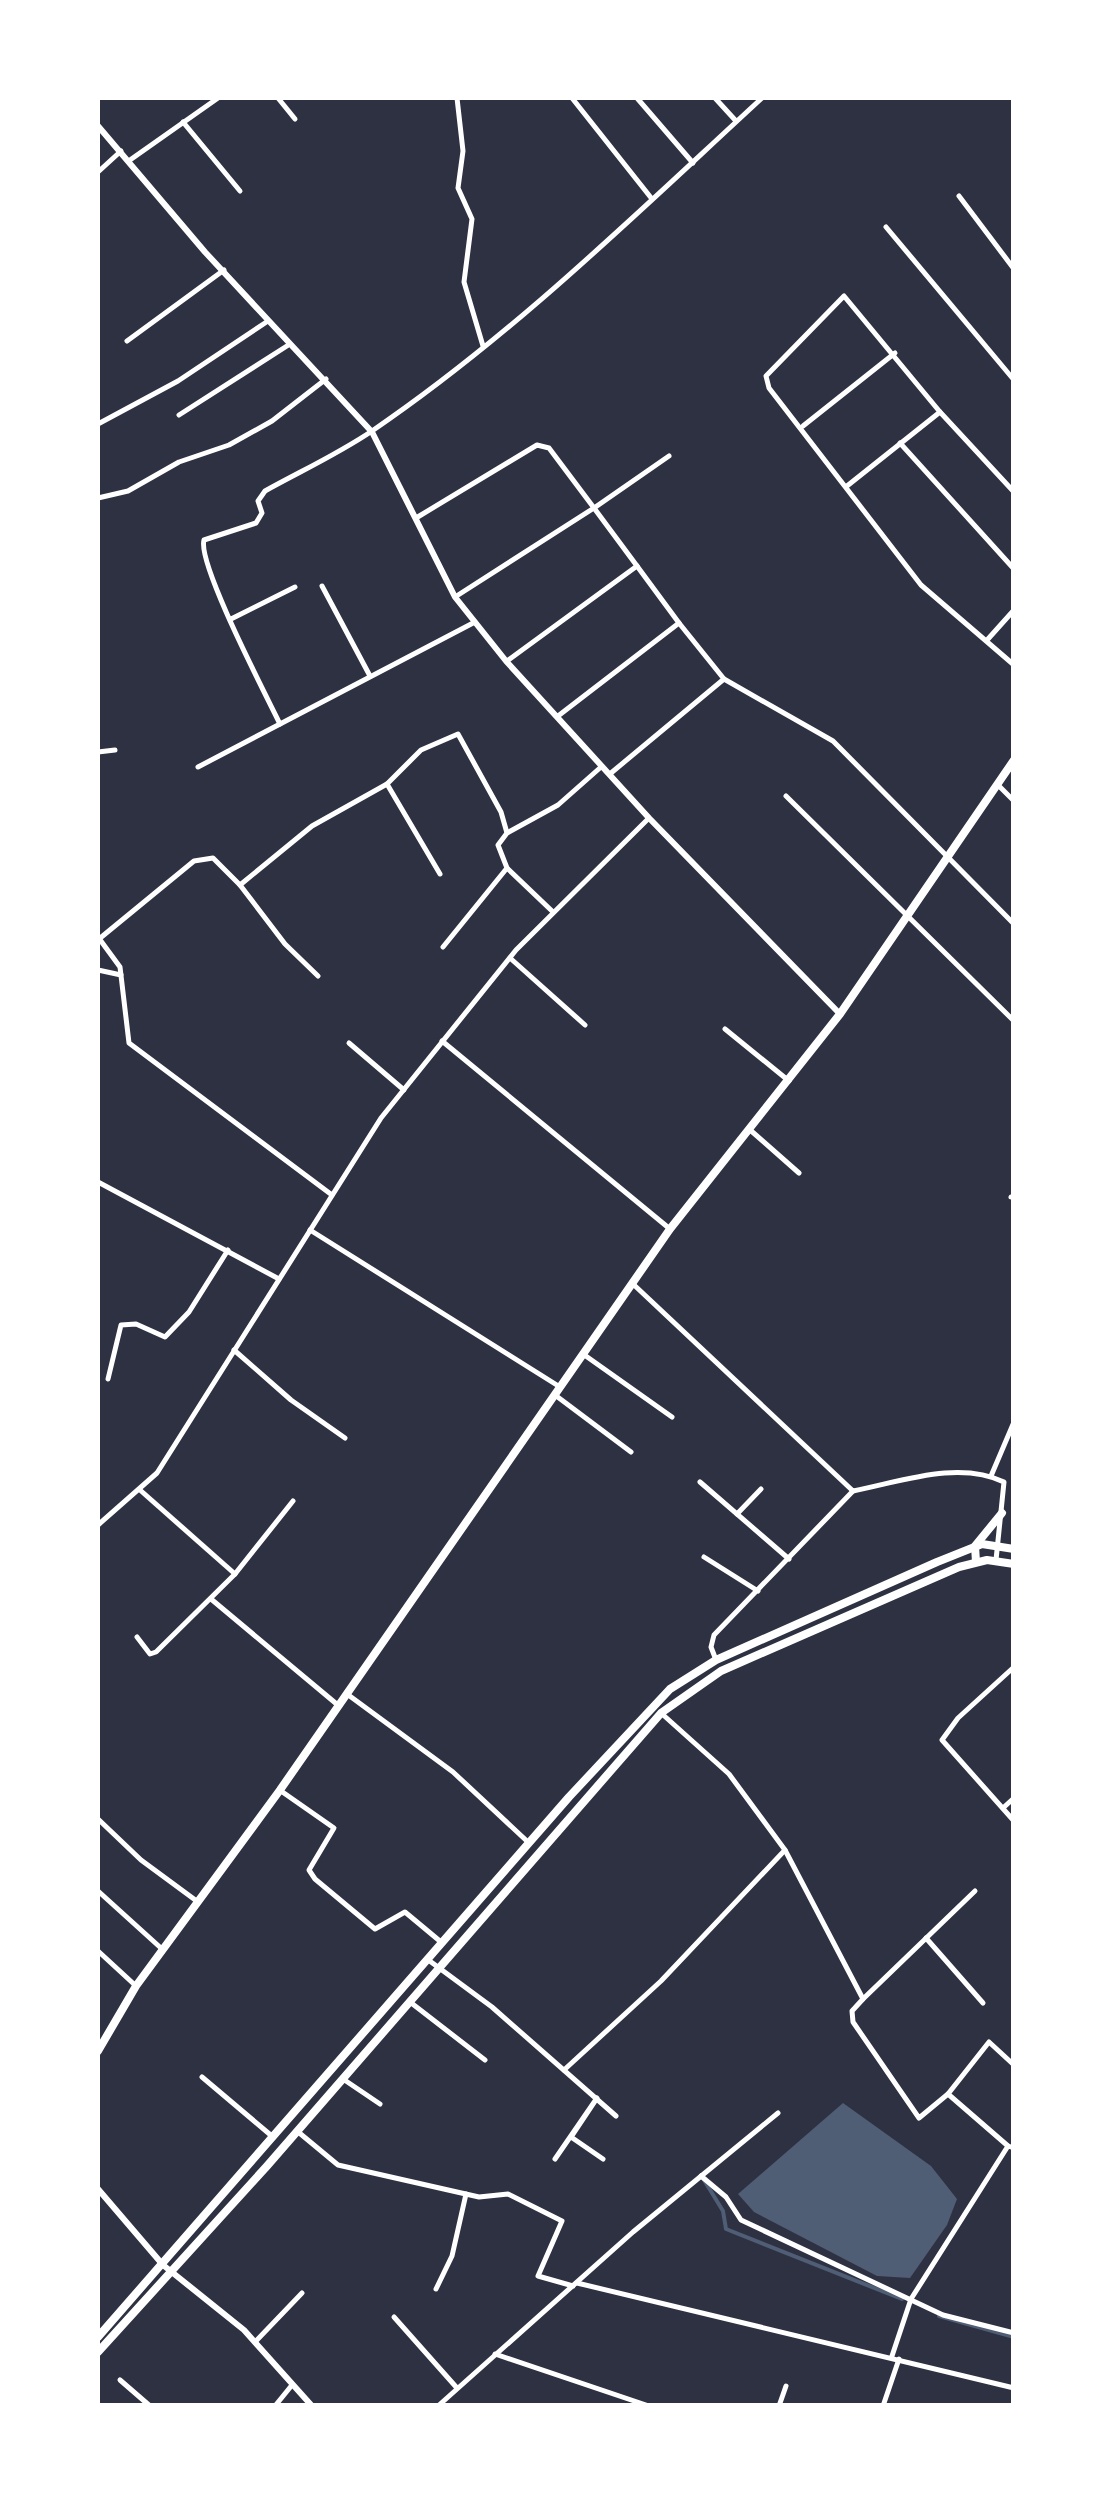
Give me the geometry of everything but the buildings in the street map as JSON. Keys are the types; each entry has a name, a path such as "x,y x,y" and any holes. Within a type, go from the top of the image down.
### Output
{"main road":[{"path":"98,2051 136,1986 280,1790 670,1229 840,1014 1014,760"},
{"path":"976,1562 975,1546 1002,1512"},
{"path":"98,2352 427,1958 653,1705 716,1660 975,1546 998,1544 1014,1549"},
{"path":"98,2337 298,2131 661,1712 696,1684 976,1562 996,1560 1014,1564"},
{"path":"690,1676 696,1684"},
{"path":"556,1811 566,1819"},
{"path":"328,2077 340,2083"}],"street":[{"path":"130,160 218,98"},
{"path":"278,98 296,119"},
{"path":"457,98 463,151 458,188 472,219 464,282 484,346"},
{"path":"572,98 652,199"},
{"path":"638,98 693,163"},
{"path":"716,98 736,122"},
{"path":"280,724 203,555 204,540 256,523 262,513 258,501 265,491 372,432 484,346 762,98"},
{"path":"183,122 240,192"},
{"path":"98,126 372,432 455,596 506,661 650,818 840,1014"},
{"path":"98,172 121,151"},
{"path":"958,196 1014,269"},
{"path":"886,227 1014,380"},
{"path":"128,340 224,270"},
{"path":"1014,492 940,412 852,302 840,297 766,376 769,388 803,426 921,585 1014,664"},
{"path":"98,424 178,382 270,319"},
{"path":"179,415 292,342"},
{"path":"803,426 894,353"},
{"path":"98,498 128,491 193,455 229,445 272,421 326,379"},
{"path":"847,486 940,412"},
{"path":"900,443 1014,568"},
{"path":"416,518 537,445 549,448 724,679 833,742 1014,924"},
{"path":"455,596 669,456"},
{"path":"506,661 638,566"},
{"path":"322,586 370,676"},
{"path":"231,619 295,587"},
{"path":"988,639 1014,610"},
{"path":"198,767 474,622"},
{"path":"558,716 679,623"},
{"path":"611,773 724,679"},
{"path":"240,885 312,826 387,784 421,750 458,734 501,812 507,833"},
{"path":"98,752 115,750"},
{"path":"552,911 507,868 498,845 507,833 558,804 604,765"},
{"path":"387,784 440,874"},
{"path":"998,784 1014,801"},
{"path":"786,796 1014,1021"},
{"path":"98,1525 157,1474 332,1195 442,1041 552,911 650,818"},
{"path":"318,976 294,954 240,885 212,858 194,861 98,938 114,955 121,975 126,1035 136,1049 332,1195"},
{"path":"443,947 507,868"},
{"path":"510,958 585,1025"},
{"path":"98,970 121,975"},
{"path":"724,1030 789,1081"},
{"path":"442,1041 670,1229"},
{"path":"349,1043 404,1090"},
{"path":"749,1129 799,1172"},
{"path":"98,1182 279,1279"},
{"path":"310,1230 558,1391 631,1452"},
{"path":"108,1379 121,1326 136,1324 165,1337 190,1312 228,1250"},
{"path":"633,1284 853,1491"},
{"path":"234,1350 291,1400 344,1438"},
{"path":"583,1354 672,1417"},
{"path":"992,1476 1014,1422"},
{"path":"716,1660 711,1648 714,1635 853,1491 944,1474 978,1472 992,1476 1004,1482 996,1560"},
{"path":"700,1482 788,1559"},
{"path":"738,1514 761,1489"},
{"path":"140,1490 235,1574"},
{"path":"137,1637 153,1654 235,1574 294,1502"},
{"path":"704,1557 758,1591"},
{"path":"211,1598 339,1706"},
{"path":"1014,1668 962,1714 942,1740 1014,1821"},
{"path":"347,1694 453,1772 529,1843"},
{"path":"653,1705 729,1774 785,1850 864,2000"},
{"path":"280,1790 334,1828 309,1870 315,1879 375,1929 404,1912 441,1942"},
{"path":"1003,1808 1014,1798"},
{"path":"98,1818 142,1860 198,1902"},
{"path":"564,2070 660,1981 785,1850"},
{"path":"98,1891 162,1949"},
{"path":"974,1891 852,2011 853,2022 919,2118 948,2094 989,2042 1014,2065"},
{"path":"926,1938 983,2003"},
{"path":"98,1951 136,1986"},
{"path":"427,1958 616,2116"},
{"path":"410,2002 485,2060"},
{"path":"202,2076 275,2139"},
{"path":"340,2083 380,2104"},
{"path":"883,2406 911,2299 1011,2147 948,2094"},
{"path":"597,2098 571,2137 603,2159"},
{"path":"555,2160 597,2098"},
{"path":"443,2404 456,2388 575,2284 778,2114"},
{"path":"298,2131 338,2165 466,2194 508,2194 562,2221 538,2276 1014,2388"},
{"path":"701,2176 726,2198 741,2220 954,2319 1014,2333"},
{"path":"98,2189 167,2268 256,2342 312,2406"},
{"path":"436,2289 452,2256 466,2194"},
{"path":"256,2342 302,2293"},
{"path":"394,2318 456,2388"},
{"path":"495,2354 648,2406"},
{"path":"120,2380 150,2406"},
{"path":"275,2406 294,2383"},
{"path":"778,2406 786,2386"}],"water":[{"path":"843,2103 931,2166 957,2199 947,2225 910,2278 877,2276 754,2212 738,2194"}],"waterway":[{"path":"704,2180 723,2211 726,2229 902,2299"},
{"path":"939,2316 1014,2337"}]}
